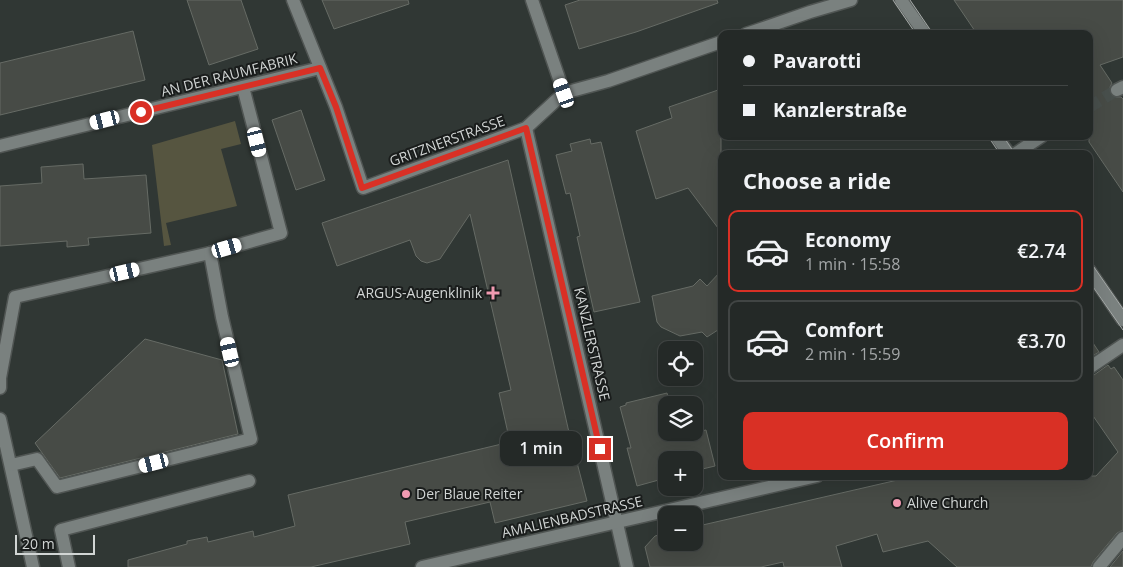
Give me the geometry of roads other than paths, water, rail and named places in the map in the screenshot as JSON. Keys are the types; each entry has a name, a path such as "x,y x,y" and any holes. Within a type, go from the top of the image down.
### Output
{"street":[{"name":"GRITZNERSTRASSE","path":"293,0 336,107 362,188 526,128 564,93 608,81 718,43"},
{"path":"532,0 564,93"},
{"path":"758,30 851,0"},
{"path":"901,0 922,30"},
{"name":"AN DER RAUMFABRIK","path":"0,146 320,68"},
{"path":"0,388 0,378 15,297 210,253 281,233 243,87"},
{"name":"KANZLERSTRASSE","path":"526,128 628,567"},
{"path":"1021,150 1036,140"},
{"path":"11,465 37,459 57,487 251,439 222,317 210,253"},
{"path":"1093,276 1123,320"},
{"path":"1093,365 1123,345"},
{"path":"0,420 33,567"},
{"name":"AMALIENBADSTRASSE","path":"422,567 799,480"},
{"path":"69,567 61,530 249,481"},
{"path":"1099,567 1123,538"}],"tunnel":[{"path":"1093,105 1117,90"}],"tram line":[{"path":"893,0 913,30"},
{"path":"910,0 930,30"},
{"path":"991,140 997,150"},
{"path":"1006,140 1012,150"},
{"path":"1093,266 1123,309"},
{"path":"1093,287 1123,330"}],"place":[{"name":"ARGUS-Augenklinik","path":"493,293"},
{"name":"Der Blaue Reiter","path":"406,494"},
{"name":"Alive Church","path":"897,503"}]}
